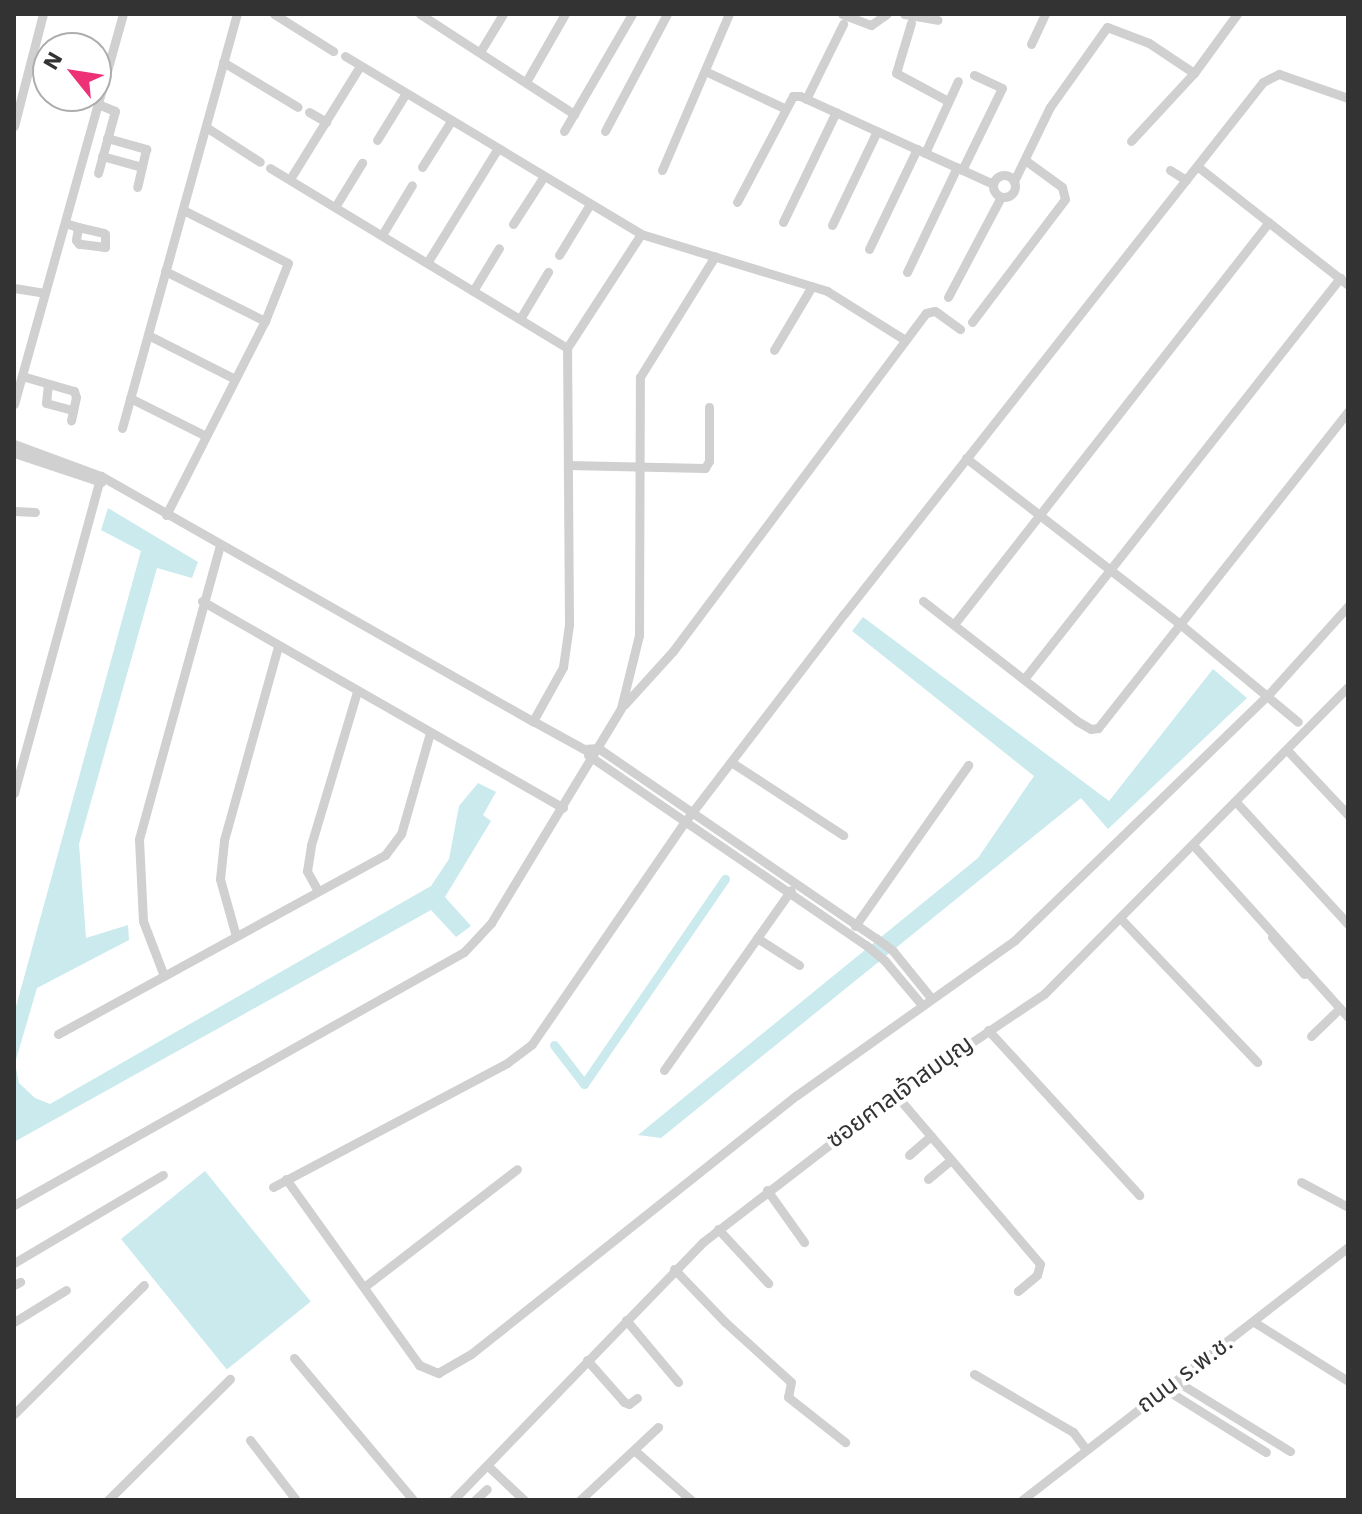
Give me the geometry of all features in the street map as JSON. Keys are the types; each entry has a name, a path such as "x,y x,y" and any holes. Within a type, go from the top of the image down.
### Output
{"street":[{"path":"14,126 43,14"},
{"path":"112,54 123,14"},
{"path":"122,428 237,14"},
{"path":"274,14 333,51"},
{"path":"420,14 437,18 480,52 574,114"},
{"path":"480,52 503,14"},
{"path":"526,82 565,14"},
{"path":"564,131 632,14"},
{"path":"605,131 667,14"},
{"path":"662,170 729,14"},
{"path":"806,99 842,19 871,25 887,14"},
{"path":"1031,44 1045,14"},
{"path":"1131,141 1194,73 1237,14"},
{"path":"937,20 908,18 896,73 948,101"},
{"path":"1001,197 1012,195 1014,181 1050,107 1107,27 1149,43 1194,73"},
{"path":"345,56 641,234 812,286 845,300 905,340"},
{"path":"223,62 298,107"},
{"path":"290,179 360,66"},
{"path":"705,71 784,108"},
{"path":"907,272 1002,88 974,75"},
{"path":"273,1187 507,1063 532,1044 684,823 966,458 1263,82 1273,75 1287,76 1348,98"},
{"path":"869,249 958,81"},
{"path":"377,140 406,93"},
{"path":"737,202 793,96 836,112 993,184"},
{"path":"98,173 115,111 112,110"},
{"path":"14,404 96,112"},
{"path":"309,112 326,122"},
{"path":"783,222 836,112"},
{"path":"422,167 451,121"},
{"path":"206,127 260,162"},
{"path":"832,225 877,131"},
{"path":"107,138 146,149 137,187"},
{"path":"427,263 498,148"},
{"path":"102,156 142,167"},
{"path":"972,322 1065,199 1062,187 1025,160"},
{"path":"335,207 362,163"},
{"path":"1024,679 1344,282 1197,166"},
{"path":"270,168 567,348"},
{"path":"1170,170 1186,180"},
{"path":"993,184 1002,175 1014,181"},
{"path":"513,224 544,176"},
{"path":"993,184 995,192 1001,197"},
{"path":"382,235 412,185"},
{"path":"948,297 1001,197"},
{"path":"559,255 590,204"},
{"path":"166,515 288,272 288,263 183,210"},
{"path":"955,623 1269,222"},
{"path":"65,223 78,227"},
{"path":"533,721 563,667 569,625 567,348 641,234"},
{"path":"473,291 499,248"},
{"path":"621,708 639,635 640,377 715,256"},
{"path":"165,271 265,321"},
{"path":"520,319 548,272"},
{"path":"774,350 812,286"},
{"path":"14,288 45,293"},
{"path":"14,1205 464,952 491,923 621,708 673,651 905,340 930,310 960,329"},
{"path":"148,335 235,379"},
{"path":"22,376 48,384 76,393 72,415 46,403 48,384"},
{"path":"130,398 206,436"},
{"path":"568,465 705,468 709,461 709,407"},
{"path":"923,601 1077,721 1091,729 1098,728 1348,411"},
{"path":"14,444 112,485 584,749 591,760 866,945 885,961 922,1005"},
{"path":"14,453 100,479"},
{"path":"966,458 1180,624 1298,722"},
{"path":"14,793 100,479"},
{"path":"14,511 35,512"},
{"path":"164,976 143,921 139,839 202,601 220,545"},
{"path":"202,601 563,808"},
{"path":"286,1179 419,1365 438,1373 471,1354 797,1095 1015,940 1268,695 1348,606"},
{"path":"236,936 220,879 224,840 278,646"},
{"name":"ซอยศาลเจ้าสมบุญ","path":"453,1500 674,1269 718,1229 895,1094 1044,994 1237,803 1348,687"},
{"path":"318,891 307,871 311,845 357,692"},
{"path":"1339,697 1348,707"},
{"path":"58,1034 318,891 395,845 430,733"},
{"path":"584,749 598,748 857,924 893,951 931,998"},
{"path":"1288,751 1348,815"},
{"path":"731,762 843,835"},
{"path":"849,934 968,765"},
{"path":"1237,803 1348,924"},
{"path":"1194,846 1348,1017"},
{"path":"664,1070 794,884"},
{"path":"1120,918 1257,1062"},
{"path":"757,938 799,965"},
{"path":"1311,1036 1340,1007"},
{"path":"988,1030 1139,1195"},
{"path":"895,1094 1040,1264 1037,1275 1018,1291"},
{"path":"909,1155 931,1136"},
{"path":"928,1179 951,1160"},
{"path":"364,1287 517,1169"},
{"path":"14,1263 163,1175"},
{"path":"1301,1182 1348,1207"},
{"path":"767,1190 804,1242"},
{"path":"718,1229 768,1283"},
{"name":"ถนน ร.พ.ช.","path":"1022,1500 1346,1251"},
{"path":"674,1269 725,1322 791,1382 788,1397 845,1442"},
{"path":"14,1414 144,1285"},
{"path":"14,1322 66,1290"},
{"path":"626,1320 678,1382"},
{"path":"1254,1322 1348,1381"},
{"path":"294,1358 413,1500"},
{"path":"587,1360 624,1402 629,1404 637,1398"},
{"path":"974,1374 1073,1432 1086,1449"},
{"path":"108,1500 230,1379"},
{"path":"1176,1381 1290,1451"},
{"path":"1165,1389 1266,1452"},
{"path":"580,1500 658,1427"},
{"path":"250,1440 296,1500"},
{"path":"634,1450 691,1500"},
{"path":"488,1466 524,1500"},
{"path":"475,1500 487,1489"}],"water":[{"path":"108,508 198,562 192,578 157,568 79,844 86,938 128,925 129,940 37,988 15,1063 19,1083 35,1098 50,1104 431,886 449,859 459,806 478,783 496,792 483,815 491,821 445,897 471,926 456,937 431,910 14,1142 14,1014 141,551 101,530"},
{"path":"863,617 1109,801 1213,669 1247,698 1108,829 1081,798 661,1138 638,1135 978,858 1034,776 852,631"},
{"path":"205,1171 311,1302 227,1370 121,1239"}],"waterway":[{"path":"554,1045 584,1084 725,879"}]}
